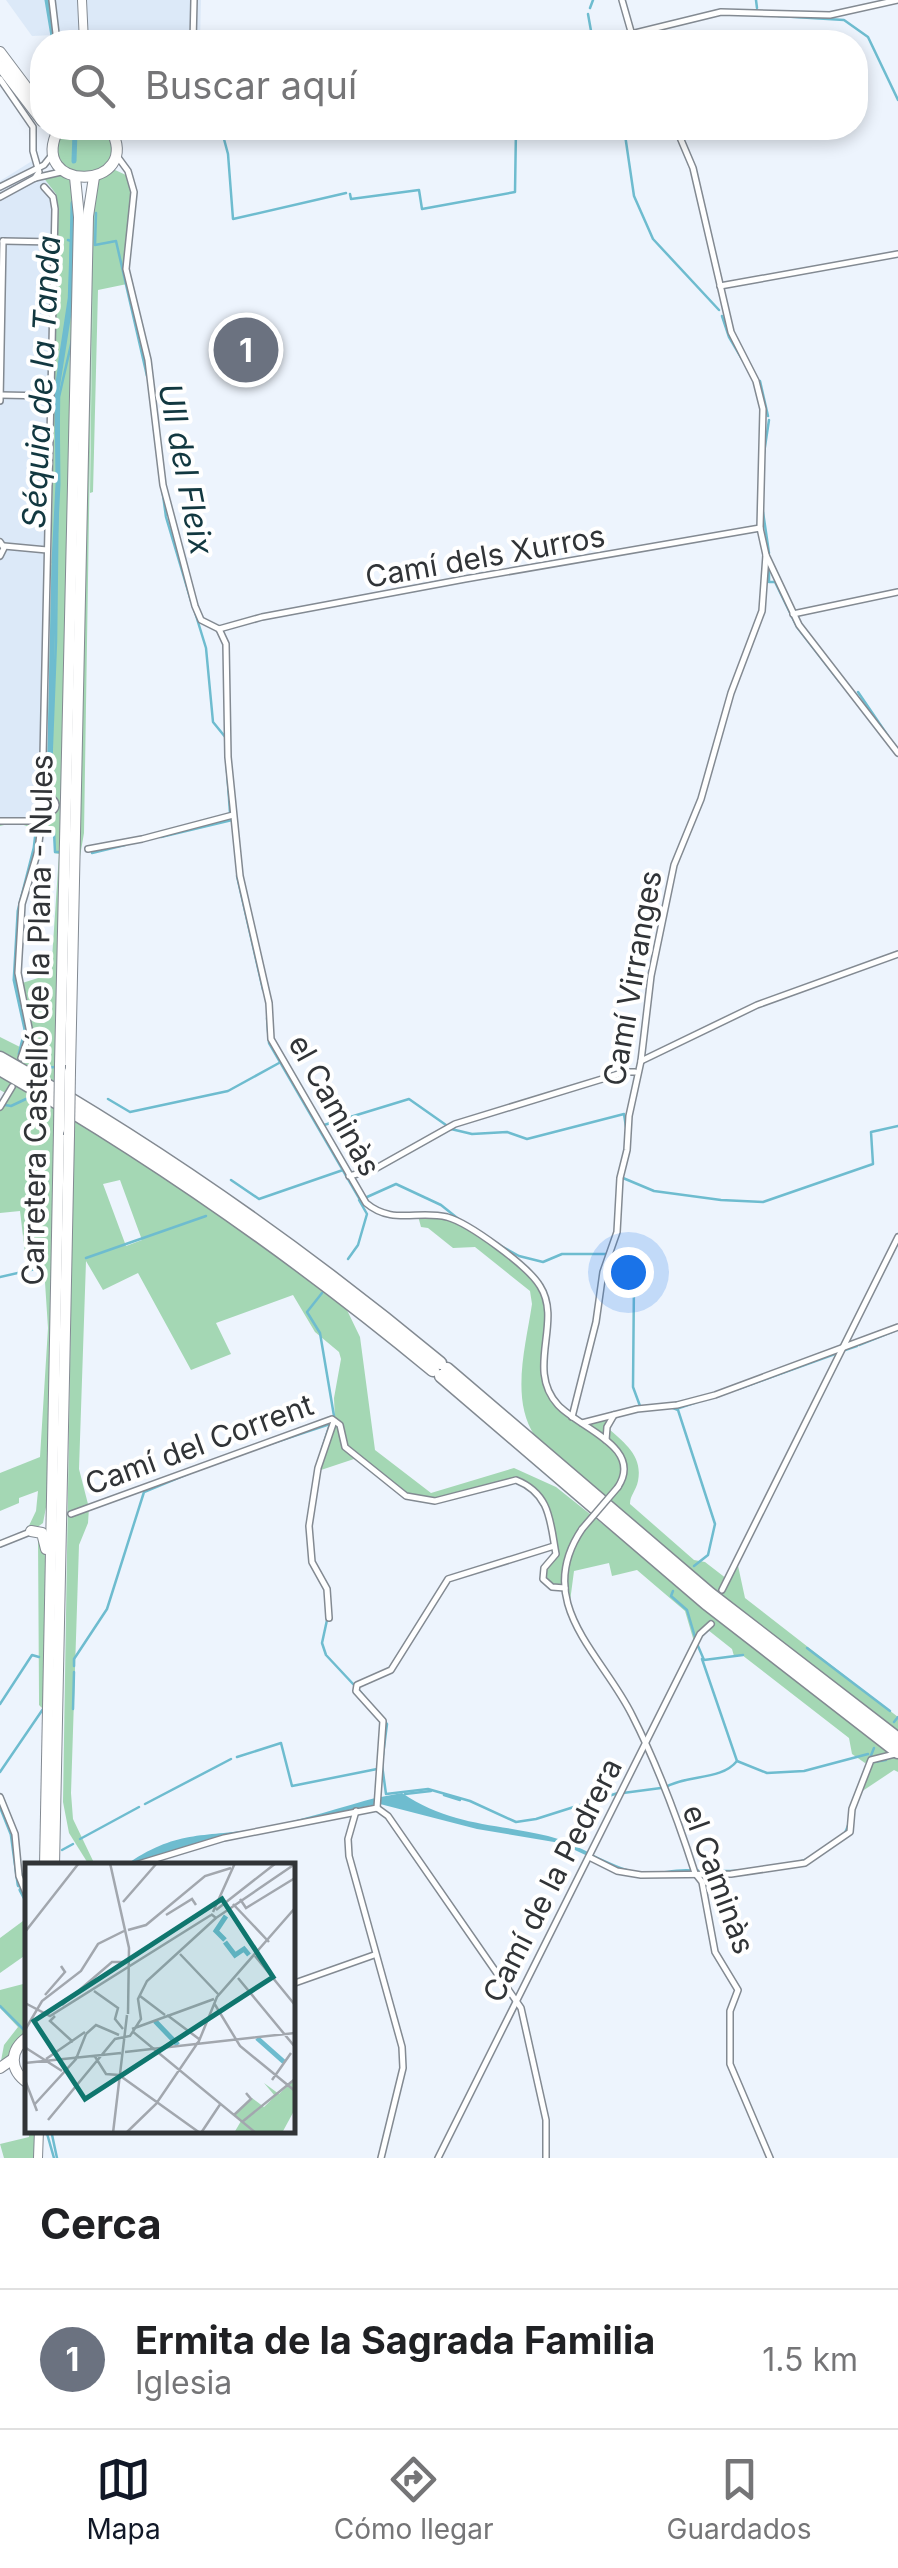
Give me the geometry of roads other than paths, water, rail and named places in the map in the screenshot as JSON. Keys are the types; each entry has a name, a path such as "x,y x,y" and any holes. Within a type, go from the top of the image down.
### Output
{"highway":[{"path":"0,1058 185,1170 359,1296 440,1369 896,1748"},
{"path":"0,1069 180,1178 440,1369"}],"main road":[{"path":"82,0 83,30"},
{"path":"0,52 30,92"},
{"path":"0,66 30,105"},
{"path":"54,140 54,153 70,175 94,177 108,168 116,152 116,140"},
{"name":"Carretera Castelló de la Plana - Nules","path":"54,1863 79,217 70,175"},
{"name":"Carretera Castelló de la Plana - Nules","path":"65,1068 88,216 94,177"},
{"name":"Carretera Castelló de la Plana - Nules","path":"45,1863 64,1132"},
{"path":"31,1532 41,1526 46,1515 55,1384"},
{"path":"31,1532 42,1533 45,1544 48,1707"},
{"path":"0,2068 13,2058 18,2044 25,2039"},
{"path":"13,2058 23,2080"},
{"path":"0,2076 23,2080"},
{"path":"38,2158 39,2133"}],"street":[{"path":"52,0 56,30"},
{"path":"193,30 194,0"},
{"path":"622,0 630,30"},
{"path":"647,30 721,12 830,16 898,0"},
{"path":"0,79 30,123"},
{"path":"34,140 35,178"},
{"path":"681,140 693,168 731,332 756,381 763,409 760,528 766,555 793,614 812,643 854,692 898,754"},
{"path":"116,152 130,175"},
{"path":"0,187 36,164 47,163 54,153"},
{"path":"108,168 119,168 130,175"},
{"path":"0,197 49,173 70,175"},
{"name":"el Caminàs","path":"130,175 134,205 126,269 145,341 162,485 195,606 205,624 219,629 226,644 233,816 242,896 266,987 270,1038 349,1176 372,1208 401,1218 429,1215 453,1220 539,1284 546,1305 542,1354 546,1384 558,1405 606,1440 625,1462 624,1478 570,1550 567,1605 579,1635 629,1708 702,1882 715,1952 738,1986 730,2010 730,2064 770,2158"},
{"path":"21,1058 30,1034 18,974 22,904 38,851 40,820 46,805 41,786 54,242 53,197 44,187"},
{"path":"50,396 0,397 2,241 54,242"},
{"path":"720,286 898,254"},
{"name":"Camí dels Xurros","path":"219,629 262,617 465,579 760,528"},
{"path":"2,549 47,550"},
{"name":"Camí Virranges","path":"572,1416 596,1322 603,1272 617,1232 620,1178 628,1150 636,1072 674,864 701,799 731,694 762,610 766,555"},
{"path":"793,614 898,592"},
{"path":"88,848 233,816"},
{"path":"0,821 40,820"},
{"path":"641,1061 756,1005 898,954"},
{"path":"349,1176 372,1170 454,1124 625,1072 636,1072"},
{"path":"0,1107 12,1087"},
{"path":"722,1590 898,1238"},
{"path":"582,1423 698,1400 898,1326"},
{"path":"606,1440 614,1414"},
{"name":"Camí del Corrent","path":"71,1514 332,1419 340,1426 345,1448 406,1496 431,1502 508,1481 522,1482 546,1502 556,1554 544,1568 543,1579 552,1587 565,1588"},
{"path":"329,1618 329,1595 312,1562 309,1526 318,1468 334,1421"},
{"path":"0,1544 31,1532"},
{"path":"377,1808 383,1721 356,1691 357,1685 391,1670 448,1579 554,1546"},
{"name":"Camí de la Pedrera","path":"438,2158 700,1634 711,1624"},
{"path":"589,1857 641,1876 731,1874 805,1863 850,1832 852,1809 870,1760 896,1748"},
{"path":"0,1796 15,1834 19,1876 25,1891"},
{"path":"142,1863 223,1838 356,1810 377,1808 388,1816 517,2001 526,2020 546,2120 546,2158"},
{"path":"356,1810 348,1839 349,1856 402,2047 402,2068 381,2158"},
{"path":"295,1983 374,1955"}],"water":[{"path":"868,1760 856,1795 851,1827 842,1838 833,1843 844,1833 860,1779"},
{"path":"402,1793 455,1818 548,1836 640,1872 760,1868 726,1873 648,1874 613,1868 560,1843 477,1829 380,1804 381,1797"},
{"path":"379,1797 373,1805 225,1836 129,1863 177,1840 279,1824"}],"waterway":[{"name":"Séquia de la Tanda","path":"47,0 52,30"},
{"name":"Séquia de la Tanda","path":"48,0 52,18"},
{"path":"590,8 593,0"},
{"path":"756,0 757,8"},
{"path":"588,14 591,30"},
{"path":"778,16 844,20 858,30"},
{"path":"868,37 898,100"},
{"name":"Séquia de la Tanda","path":"74,161 75,140"},
{"path":"224,140 233,219 346,193"},
{"path":"350,194 351,199 419,190 422,209 515,192 516,140"},
{"path":"626,140 634,196 653,239 719,310"},
{"name":"Séquia de la Tanda","path":"54,563 57,389 71,300 73,203"},
{"name":"Ull del Fleix","path":"96,213 95,245 116,241 147,376"},
{"name":"Séquia de la Tanda","path":"59,365 69,298 68,240"},
{"path":"722,316 742,359"},
{"name":"Séquia de la Tanda","path":"50,795 59,397 72,340"},
{"path":"760,381 768,416"},
{"path":"764,453 769,420"},
{"name":"Ull del Fleix","path":"154,429 166,517 191,601"},
{"path":"763,512 769,553"},
{"name":"Séquia de la Tanda","path":"49,792 54,565"},
{"path":"769,569 769,582 775,582 797,627 839,681"},
{"name":"Ull del Fleix","path":"194,609 206,648 213,722 226,738"},
{"path":"858,692 888,736"},
{"name":"Ull del Fleix","path":"226,756 230,813"},
{"path":"161,837 232,820"},
{"name":"Séquia de la Tanda","path":"20,1054 26,1030 15,980 19,911 38,822"},
{"path":"45,827 54,832 55,852 61,852"},
{"path":"92,853 125,845"},
{"name":"Ull del Fleix","path":"237,876 263,990"},
{"name":"Ull del Fleix","path":"267,1018 269,1043 359,1198"},
{"path":"108,1099 130,1112 228,1091 279,1063"},
{"path":"44,1068 55,1067"},
{"path":"5,1105 26,1099"},
{"path":"324,1125 409,1099 446,1125"},
{"path":"451,1129 472,1134 507,1132 527,1139 624,1114 626,1127"},
{"path":"623,1178 654,1191 763,1202 873,1164 871,1132 898,1126"},
{"path":"231,1180 259,1199 343,1170"},
{"path":"367,1197 396,1184 441,1205 461,1221"},
{"path":"348,1259 358,1245 367,1214 359,1200"},
{"path":"86,1258 206,1216"},
{"path":"501,1246 543,1262 562,1254 607,1254"},
{"path":"612,1257 606,1272 634,1281 633,1387 640,1406"},
{"path":"0,1277 44,1267"},
{"path":"322,1293 307,1312 320,1333 334,1416"},
{"path":"859,1345 894,1331"},
{"path":"845,1350 857,1346"},
{"path":"738,1389 835,1354"},
{"path":"679,1408 697,1402"},
{"path":"673,1408 678,1410 715,1524 708,1555 694,1566"},
{"path":"258,1448 330,1424"},
{"path":"322,1449 330,1424"},
{"path":"74,1666 74,1659 107,1609 144,1492 190,1473"},
{"path":"673,1591 671,1596 687,1610 695,1637"},
{"path":"327,1620 322,1643 326,1655 354,1685"},
{"path":"698,1646 704,1660 743,1655"},
{"path":"807,1648 890,1711"},
{"path":"0,1704 32,1655 39,1657"},
{"path":"702,1659 737,1761 767,1773 804,1771 868,1754"},
{"path":"73,1709 74,1672"},
{"path":"358,1689 369,1702"},
{"path":"374,1708 387,1724 383,1755"},
{"path":"0,1772 43,1709"},
{"path":"894,1722 898,1717"},
{"path":"237,1757 281,1743 292,1786 377,1769"},
{"path":"870,1758 874,1748"},
{"path":"145,1804 231,1759"},
{"path":"874,1762 886,1760"},
{"path":"666,1787 722,1772 737,1761"},
{"path":"382,1765 386,1794 428,1789 470,1801 516,1822 618,1793"},
{"path":"623,1793 661,1788"},
{"path":"405,1794 431,1791"},
{"path":"444,1795 460,1800"},
{"name":"Séquia de la Tanda","path":"0,1804 12,1834 19,1885"},
{"path":"80,1839 139,1807"},
{"path":"62,1850 73,1844"},
{"name":"Séquia de la Tanda","path":"21,1890 25,1897"},
{"path":"0,2006 24,2030"},
{"path":"47,2133 54,2158"},
{"path":"52,2133 57,2158"}],"place":[{"name":"Ermita de la Sagrada Familia","path":"246,350"}]}
